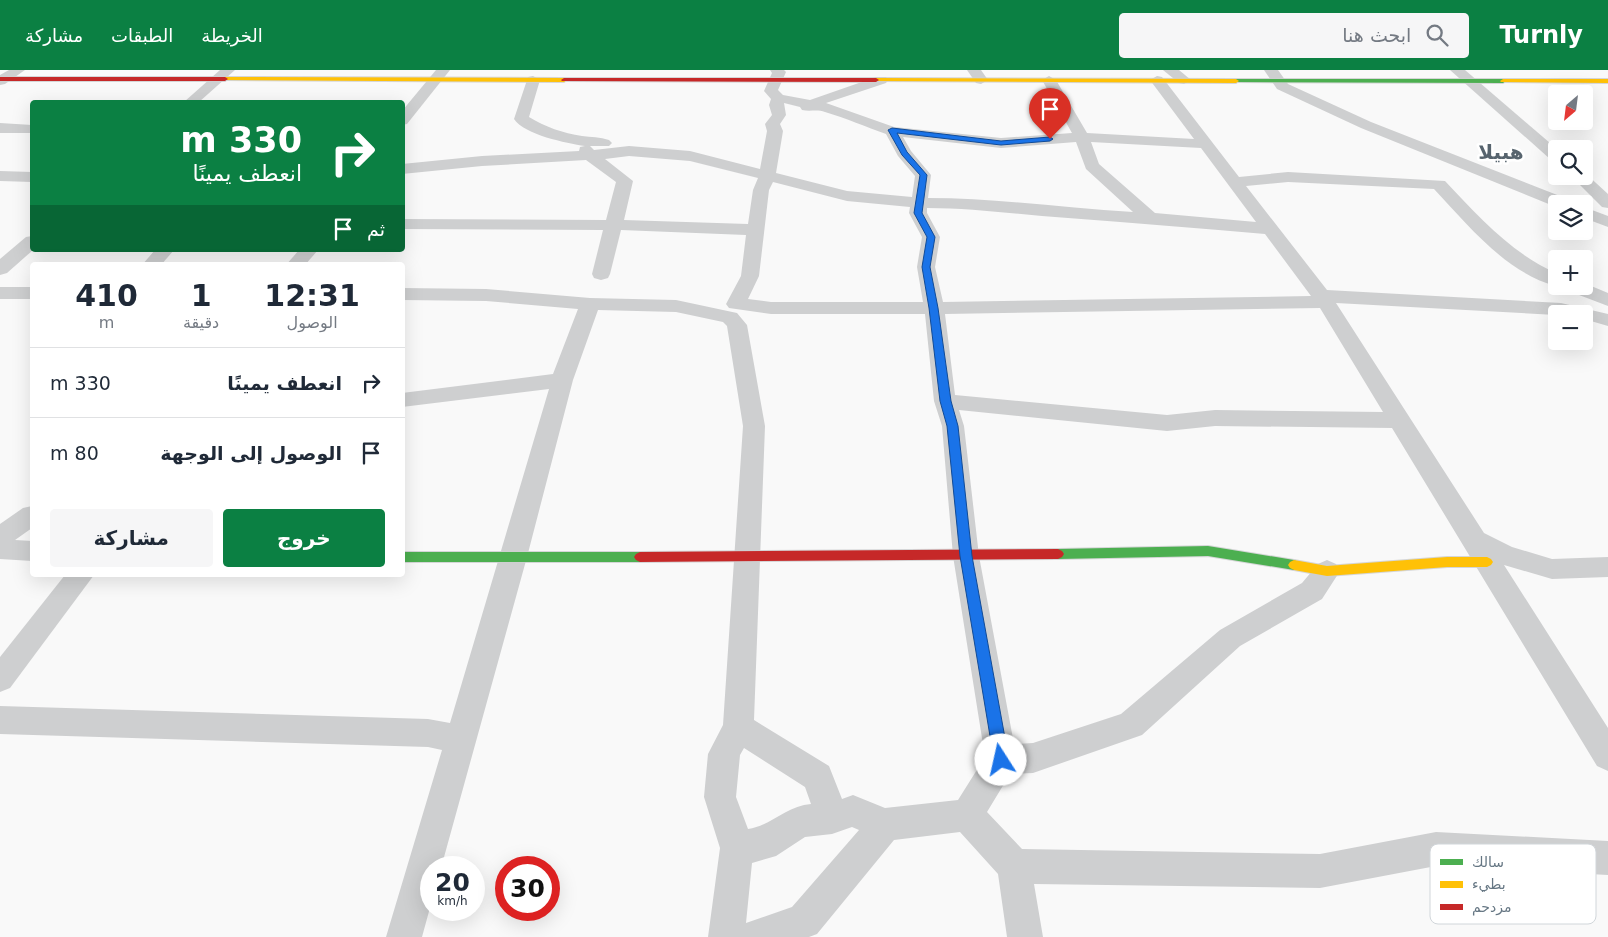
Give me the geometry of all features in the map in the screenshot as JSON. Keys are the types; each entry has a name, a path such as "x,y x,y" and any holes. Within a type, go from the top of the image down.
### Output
{"main road":[{"path":"1,80 223,75 440,75 534,80 664,75 776,75 881,80 977,75 1049,80 1163,75"},
{"path":"1184,80 1276,75 1472,81 1608,81"},
{"path":"405,557 966,556 1208,551 1327,571 1447,562 1487,562"}],"street":[{"path":"1,80 18,70"},
{"path":"1458,70 1548,149"},
{"path":"193,100 223,75"},
{"path":"405,118 440,75"},
{"path":"776,75 771,92 778,107 772,124 775,131 767,176 761,190 750,276 736,304 771,308 934,308 1323,299 1548,308"},
{"path":"1163,75 1184,80"},
{"path":"1163,75 1206,144 1323,299 1608,756"},
{"path":"1276,75 1282,86 1377,129 1548,198"},
{"path":"534,80 521,119 538,130 585,149 625,181 601,274"},
{"path":"812,105 821,100 881,80"},
{"path":"1049,80 1082,137 1092,166 1150,218"},
{"path":"778,107 812,105 828,108 892,130 1001,143 1082,137 1206,144"},
{"path":"0,128 30,129"},
{"path":"1377,129 1439,184 1486,234 1507,252 1548,276"},
{"path":"892,130 904,153 924,175 918,213 931,237 926,267 934,308 946,401 953,426 966,556 1001,760 967,815"},
{"path":"405,170 585,149 629,151 690,156 847,196 919,203 967,203 1066,214 1150,218 1270,230"},
{"path":"0,176 30,177"},
{"path":"1234,182 1288,177 1439,184"},
{"path":"1589,185 1608,203"},
{"path":"1593,216 1608,222"},
{"path":"405,224 615,225 756,230"},
{"path":"0,269 30,243"},
{"path":"154,262 163,252"},
{"path":"299,262 307,252"},
{"path":"0,293 30,293"},
{"path":"405,294 486,295 590,304 676,306 730,317 737,325 754,426 738,727 724,754 720,796 737,848 726,937"},
{"path":"1593,294 1608,300"},
{"path":"404,937 514,557 562,380 590,304"},
{"path":"1593,313 1608,309"},
{"path":"1593,315 1608,320"},
{"path":"405,400 562,380"},
{"path":"946,401 1167,423 1215,418 1399,420"},
{"path":"0,537 30,516"},
{"path":"1474,540 1504,555 1552,569 1608,567"},
{"path":"0,549 30,551"},
{"path":"1001,760 1034,758 1131,725 1230,638 1312,591 1327,571"},
{"path":"0,679 79,577"},
{"path":"0,720 428,733 461,740"},
{"path":"738,727 818,778 832,818"},
{"path":"737,848 764,844 800,821 832,818 853,811 885,825 967,815"},
{"path":"967,815 1014,866 1026,937"},
{"path":"756,937 804,929 885,825"},
{"path":"1014,866 1320,871 1430,850"}],"traffic: fast":[{"path":"1236,81 1503,81"},
{"path":"1058,554 1208,551 1294,565"},
{"path":"405,557 640,557"}],"traffic: slow":[{"path":"225,79 564,80"},
{"path":"876,80 1236,81"},
{"path":"1503,81 1608,81"},
{"path":"1294,565 1327,571 1447,562 1487,562"}],"traffic: jam":[{"path":"0,79 225,79"},
{"path":"564,80 876,80"},
{"path":"640,557 1058,554"}],"district":[{"name":"هبيلا","path":"1501,152"}],"route":[{"path":"1001,760 966,556 953,426 946,401 934,308 926,267 931,237 918,213 924,175 904,153 892,130 1001,143 1050,139"}]}
